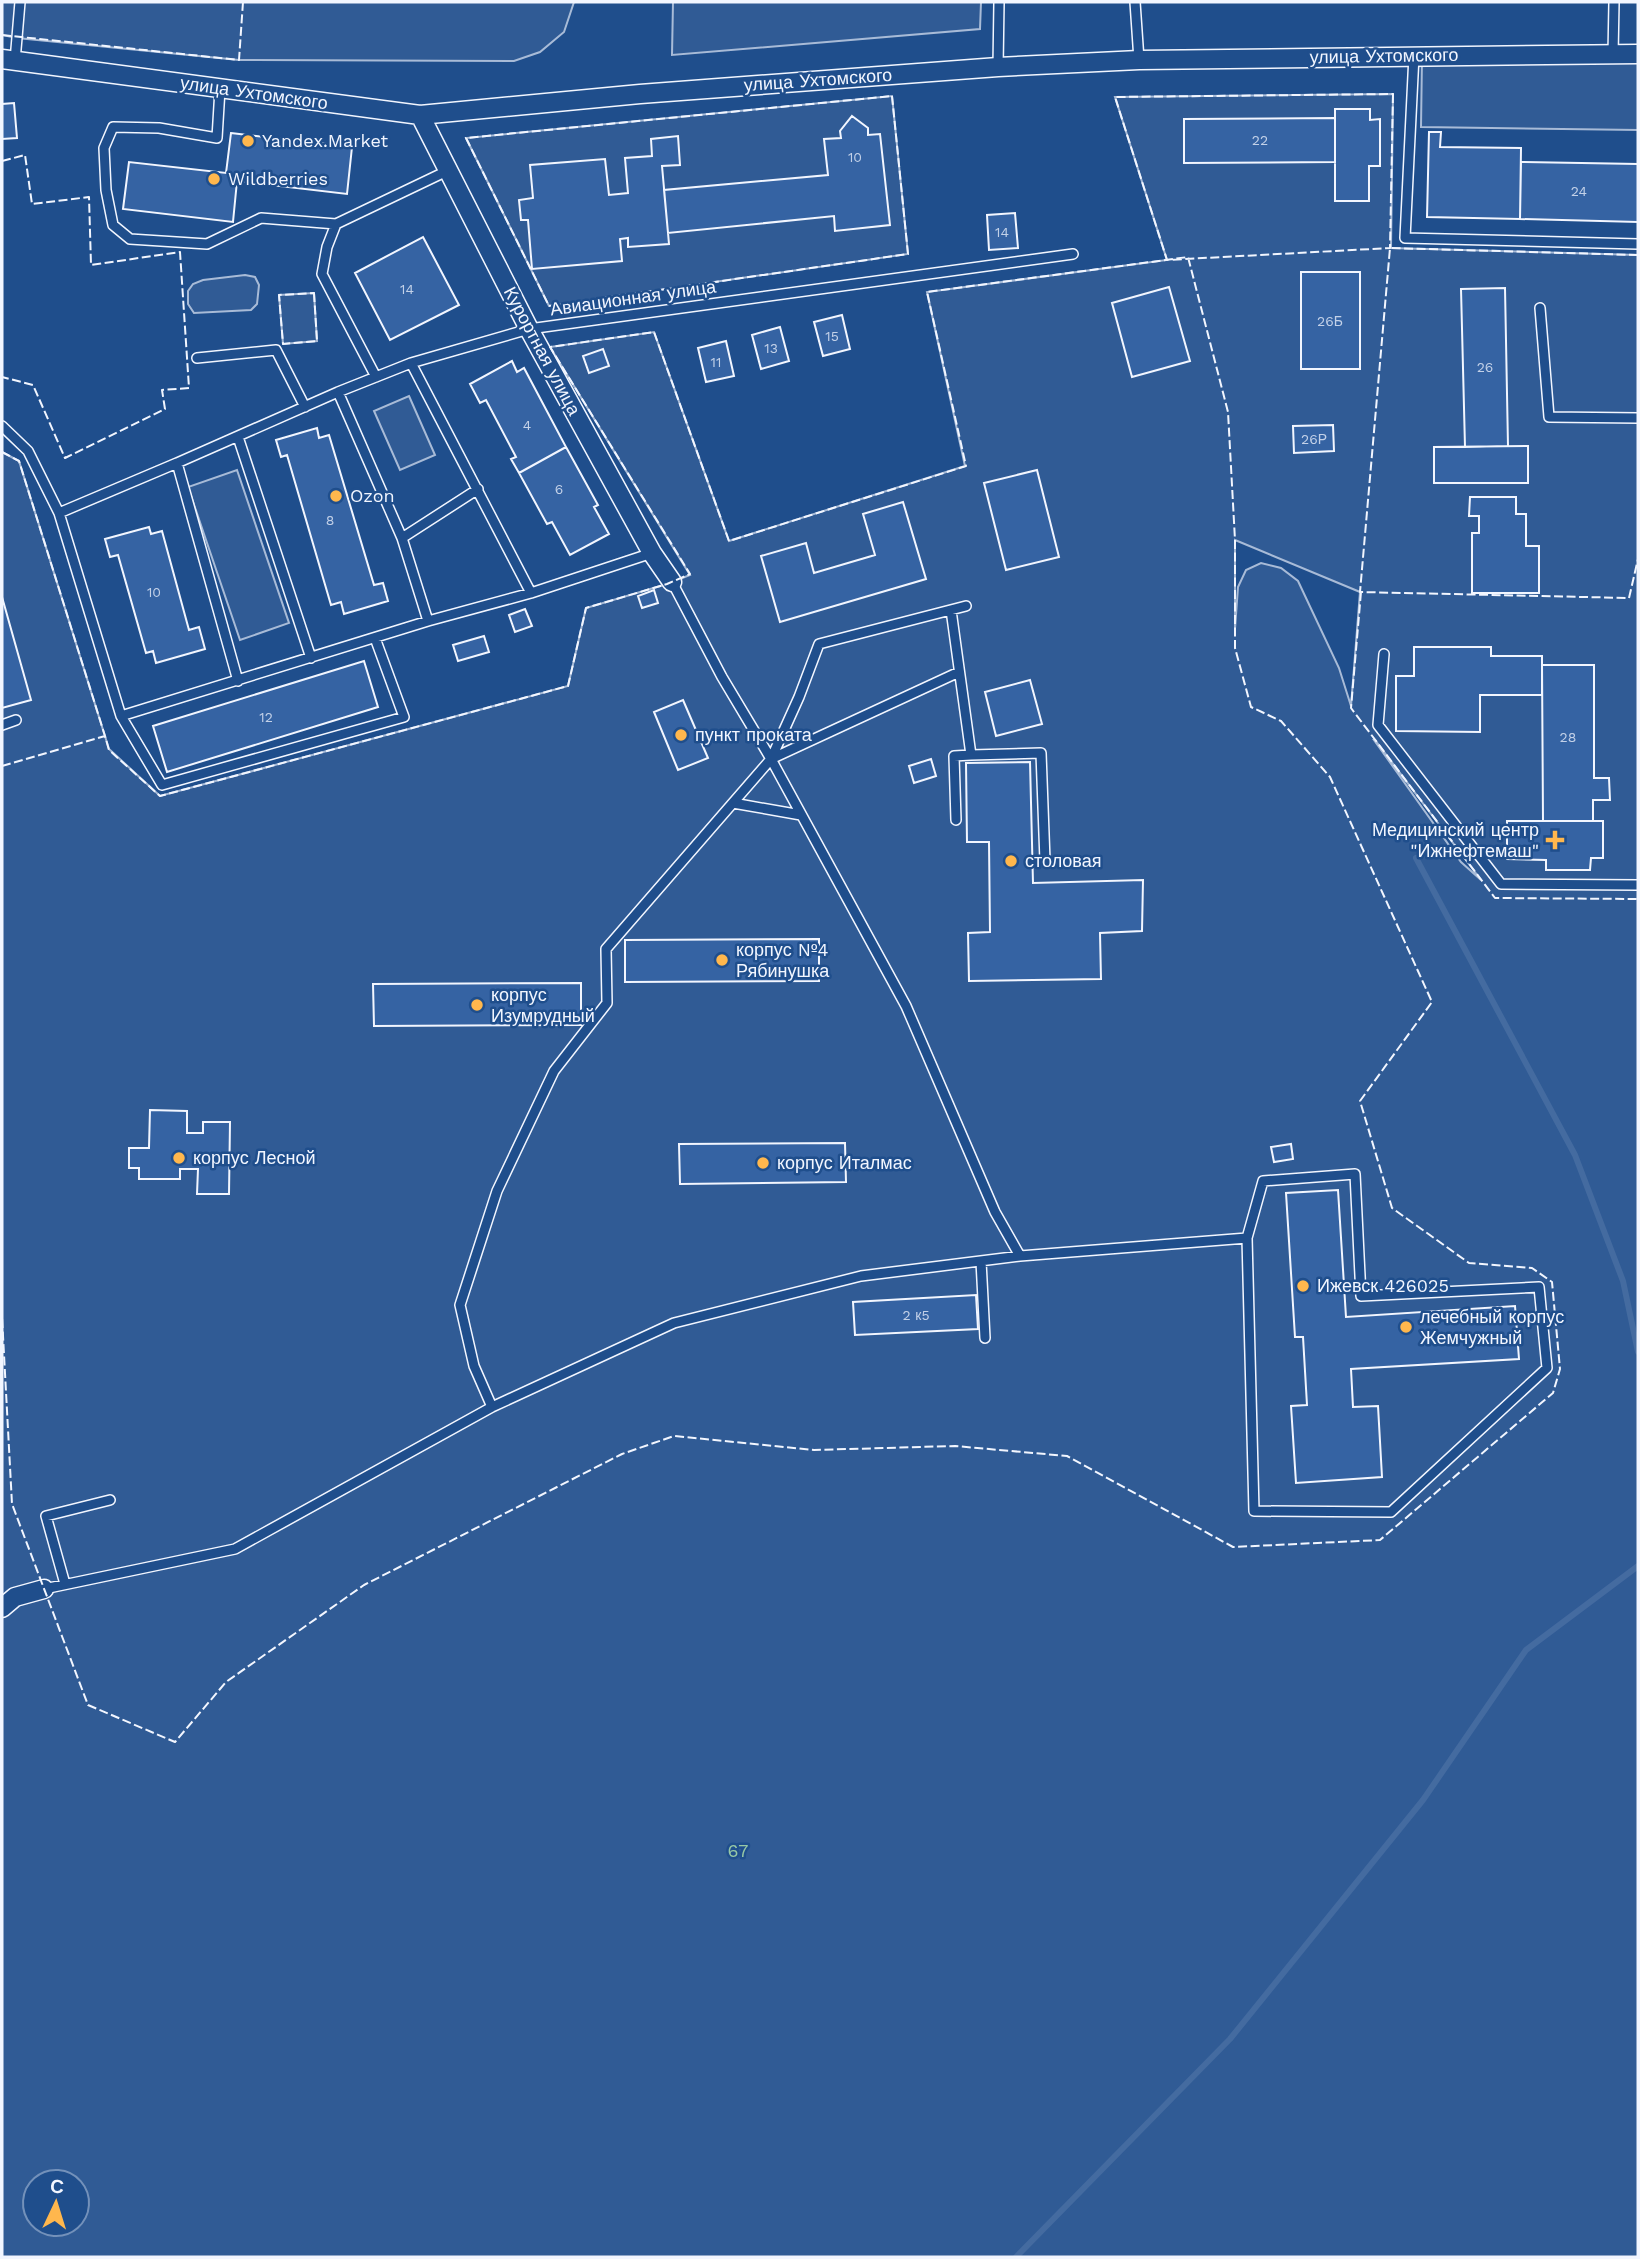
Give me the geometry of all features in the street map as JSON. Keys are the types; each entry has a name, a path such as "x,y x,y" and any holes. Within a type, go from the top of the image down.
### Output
{"street":[{"name":"улица Ухтомского","path":"8,60 420,115 640,94 998,67 1139,60 1638,54"},
{"name":"Курортная улица","path":"420,115 529,329 652,553 672,582"},
{"path":"2,1608 15,1597 44,1589"}],"lane":[{"path":"8,60 20,2"},
{"path":"998,67 999,2"},
{"path":"1135,2 1139,60"},
{"path":"1613,55 1614,2"},
{"path":"1415,55 1405,238 1638,244"},
{"path":"220,89 217,138 159,128 113,127 104,148 106,190 113,225 130,239 173,244 207,244 261,218 336,224 449,170"},
{"path":"336,224 327,247 322,274 376,377"},
{"name":"Авиационная улица","path":"60,513 411,363 529,329 1073,254"},
{"path":"1540,308 1549,417 1638,418"},
{"path":"197,358 275,350 304,407"},
{"path":"411,363 531,593"},
{"path":"338,392 402,538 428,621"},
{"path":"2,426 28,451 60,513 121,716 162,785 404,717 375,638"},
{"path":"238,437 311,658"},
{"path":"177,463 238,681"},
{"path":"402,538 478,489"},
{"path":"121,716 428,621 531,593 652,553"},
{"path":"672,582 722,677 771,759 906,1006 995,1212 1020,1256"},
{"path":"492,1407 474,1366 460,1305 497,1191 554,1071 607,1003 606,948 771,759 819,644 966,606"},
{"path":"951,610 971,755"},
{"path":"1384,654 1378,725 1501,884 1638,885"},
{"path":"771,759 959,672"},
{"path":"2,724 16,719"},
{"path":"956,820 954,757 1041,753 1045,861"},
{"path":"733,803 802,815"},
{"path":"1355,1174 1361,1296 1539,1287 1547,1368 1391,1512 1254,1511 1247,1238 1263,1181 1355,1174"},
{"path":"44,1589 235,1549 492,1407 674,1323 861,1276 1020,1256 1247,1238"},
{"path":"981,1261 985,1338"},
{"path":"65,1584 46,1516 110,1500"}],"shaded area":[{"path":"2,2 574,2 564,32 540,52 514,61 239,60 17,38 2,35"},
{"path":"673,2 981,2 980,29 672,55"},
{"path":"1422,57 1638,60 1638,130 1421,127"},
{"path":"1393,94 1391,248 1638,255 1638,2257 2,2257 2,452 19,461 109,749 160,796 568,686 586,608 690,575 550,347 654,332 729,541 965,466 927,292 1167,260 1115,97","holes":["1235,540 1360,592 1351,706 1339,668 1298,581 1281,568 1261,563 1246,570 1238,587 1235,629","1375,740 1481,880 1461,862"]},
{"path":"892,96 908,254 549,306 466,138"},
{"path":"245,275 255,277 259,285 257,304 251,310 194,313 188,304 188,291 193,284 203,280"},
{"path":"314,293 317,341 283,344 279,295"},
{"path":"409,396 435,455 400,470 374,411"},
{"path":"237,470 289,623 240,640 188,487"}],"building":[{"path":"14,103 17,138 2,139 2,104"},
{"path":"1335,109 1370,109 1370,120 1380,119 1380,166 1369,166 1369,201 1335,201"},
{"path":"852,116 868,128 868,135 880,134 890,225 835,231 834,216 668,233 664,190 828,175 824,139 841,138 840,131"},
{"path":"1335,118 1335,162 1184,163 1184,119"},
{"path":"1429,132 1441,132 1440,147 1521,148 1520,219 1427,217"},
{"path":"231,133 352,147 347,194 237,181 233,222 123,209 129,162 226,173"},
{"path":"678,136 680,165 662,166 669,244 628,247 628,238 620,239 622,261 532,269 528,220 521,220 519,200 533,198 530,165 605,159 609,195 628,193 625,158 652,156 651,139"},
{"path":"1521,162 1638,164 1638,222 1520,219"},
{"path":"1015,213 1018,248 989,250 987,215"},
{"path":"423,237 459,305 390,340 355,273"},
{"path":"1301,272 1360,272 1360,369 1301,369"},
{"path":"1169,287 1190,361 1132,377 1112,303"},
{"path":"1505,288 1508,446 1465,447 1461,289"},
{"path":"842,315 850,349 823,356 814,322"},
{"path":"780,327 789,361 761,369 752,335"},
{"path":"726,341 734,376 706,382 698,348"},
{"path":"603,349 609,366 589,373 583,356"},
{"path":"512,361 517,372 524,368 566,447 519,473 511,459 516,457 486,400 480,403 470,384"},
{"path":"1333,425 1334,451 1294,453 1293,426"},
{"path":"317,428 319,438 329,435 374,585 383,583 388,601 344,614 341,602 331,605 287,455 281,457 276,440"},
{"path":"1528,446 1528,483 1434,483 1434,447"},
{"path":"566,447 598,505 594,507 609,534 570,555 552,522 547,524 519,473"},
{"path":"1037,470 1059,557 1006,570 984,483"},
{"path":"1470,497 1516,497 1516,514 1526,514 1526,546 1539,546 1539,593 1472,593 1472,533 1479,533 1479,516 1469,516"},
{"path":"903,502 926,579 780,622 761,556 806,543 814,573 875,555 863,514"},
{"path":"149,527 151,534 162,531 189,630 199,627 205,649 156,663 153,651 146,653 118,555 110,557 105,539"},
{"path":"654,590 658,603 642,608 638,596"},
{"path":"2,597 31,700 2,708"},
{"path":"525,609 532,626 515,632 509,615"},
{"path":"484,636 489,652 458,661 453,645"},
{"path":"1414,647 1491,647 1491,656 1542,656 1542,695 1480,695 1480,732 1396,731 1396,676 1414,676"},
{"path":"364,661 378,707 167,772 153,726"},
{"path":"1542,665 1594,665 1594,778 1609,778 1610,800 1593,800 1593,821 1543,821"},
{"path":"1030,680 1042,724 996,736 985,692"},
{"name":"пункт проката","path":"683,700 708,758 678,770 654,712"},
{"path":"931,759 936,776 914,783 909,766"},
{"name":"столовая","path":"1030,762 1033,883 1143,880 1142,931 1100,933 1101,979 969,981 968,933 990,932 989,842 967,842 966,763"},
{"name":"Медицинский центр \"Ижнефтемаш\"","path":"1507,821 1603,821 1603,858 1591,858 1590,870 1546,870 1546,860 1507,859"},
{"name":"корпус №4 Рябинушка","path":"819,939 819,981 625,982 625,940"},
{"name":"корпус Изумрудный","path":"581,983 581,1025 374,1026 373,984"},
{"name":"корпус Лесной","path":"150,1110 187,1111 187,1133 203,1133 203,1122 230,1122 229,1194 197,1194 198,1169 180,1169 180,1179 139,1179 139,1168 129,1168 129,1148 149,1148"},
{"name":"корпус Италмас","path":"845,1143 846,1182 680,1184 679,1144"},
{"path":"1291,1144 1293,1159 1274,1162 1271,1147"},
{"name":"лечебный корпус Жемчужный","path":"1338,1190 1346,1317 1515,1306 1519,1359 1351,1369 1353,1407 1378,1406 1382,1477 1296,1483 1291,1406 1307,1405 1303,1337 1295,1337 1286,1193"},
{"path":"976,1295 978,1329 855,1335 853,1302"}],"waterway":[{"path":"1416,858 1575,1155 1623,1281 1638,1352"},
{"path":"1016,2257 1230,2039 1423,1800 1526,1650 1638,1566"}],"fence":[{"path":"2,35 239,60 243,2"},
{"path":"1393,94 1390,248 1167,260 1115,97 1393,94"},
{"path":"892,96 908,254 549,306 466,138 892,96"},
{"path":"2,161 25,155 32,204 89,197 91,265 180,252 189,388 162,390 165,409 65,458 33,385 2,377"},
{"path":"1638,255 1390,248 1360,592 1629,598 1638,559"},
{"path":"2,766 105,736 109,750 160,796 568,686 586,608 667,584 690,574 550,347 654,332 729,541 966,466 927,292 1188,257 1228,412 1235,540 1235,648 1251,707 1281,721 1330,777 1432,1002 1360,1101 1392,1208 1469,1263 1532,1268 1552,1282 1560,1369 1553,1393 1380,1540 1233,1547 1067,1456 955,1446 814,1450 674,1436 622,1454 364,1585 226,1682 175,1742 88,1705 12,1504 2,1317"},
{"path":"314,293 317,341 283,344 279,295 314,293"},
{"path":"2,452 19,461 105,736 102,737"},
{"path":"1361,592 1351,708 1495,898 1638,899"}],"place":[{"name":"Yandex.Market","path":"248,141"},
{"name":"Wildberries","path":"214,179"},
{"name":"Ozon","path":"336,496"},
{"name":"пункт проката","path":"681,735"},
{"name":"Медицинский центр \"Ижнефтемаш\"","path":"1555,840"},
{"name":"столовая","path":"1011,861"},
{"name":"корпус №4 Рябинушка","path":"722,960"},
{"name":"корпус Изумрудный","path":"477,1005"},
{"name":"корпус Лесной","path":"179,1158"},
{"name":"корпус Италмас","path":"763,1163"},
{"name":"Ижевск 426025","path":"1303,1286"},
{"name":"лечебный корпус Жемчужный","path":"1406,1327"}],"park label":[{"name":"67","path":"738,1851"}]}
